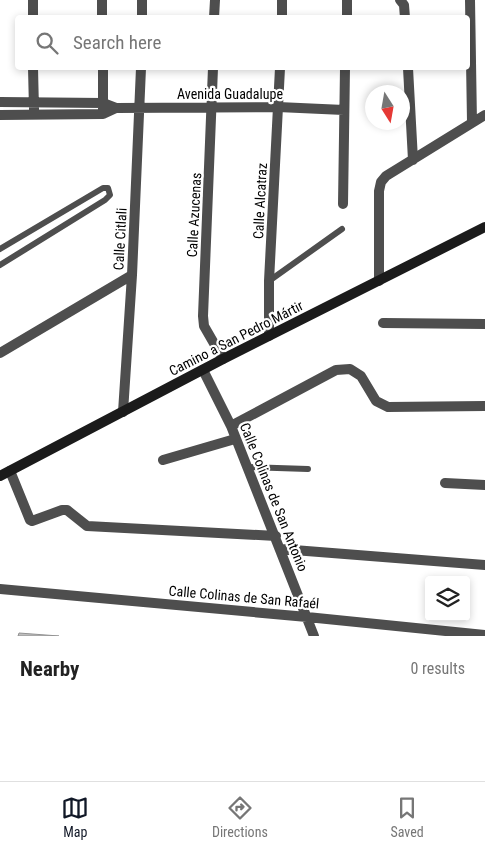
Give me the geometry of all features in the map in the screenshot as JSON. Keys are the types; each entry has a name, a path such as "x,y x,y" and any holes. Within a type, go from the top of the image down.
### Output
{"street":[{"path":"33,0 33,15"},
{"path":"102,0 102,15"},
{"path":"142,0 142,15"},
{"path":"214,15 215,0"},
{"path":"282,0 282,15"},
{"path":"346,15 347,0"},
{"path":"400,0 404,5 405,15"},
{"path":"470,0 472,122"},
{"path":"33,70 34,115"},
{"path":"103,70 103,109"},
{"name":"Calle Citlali","path":"123,412 132,276 141,70"},
{"name":"Calle Azucenas","path":"213,70 203,316 204,326 223,359"},
{"name":"Calle Alcatraz","path":"269,336 269,281 280,70"},
{"path":"343,204 345,70"},
{"path":"408,70 412,160"},
{"name":"Avenida Guadalupe","path":"0,102 34,102 103,109"},
{"name":"Avenida Guadalupe","path":"0,115 34,115 116,108 278,107 344,110"},
{"path":"379,281 379,191 381,182 386,176 485,115"},
{"name":"Camino a San Pedro Mártir","path":"5,473 223,359 485,227"},
{"path":"0,353 132,276"},
{"path":"383,323 485,324"},
{"path":"231,426 336,370 350,369 361,376 376,401 388,407 485,406"},
{"name":"Calle Colinas de San Antonio","path":"203,370 231,426 314,636"},
{"path":"163,460 235,439"},
{"path":"5,473 30,520 37,520 64,510 87,526 276,536"},
{"path":"445,483 485,485"},
{"path":"280,549 485,565"},
{"name":"Calle Colinas de San Rafaél","path":"0,589 485,635"}],"lane":[{"path":"0,249 103,188 108,188 110,195 105,200 0,265"},
{"path":"68,208 75,218"},
{"path":"53,218 60,228"},
{"path":"269,281 342,229"},
{"path":"8,244 16,255"},
{"path":"247,467 308,469"}],"building":[{"path":"19,633 59,636 18,636"}]}
